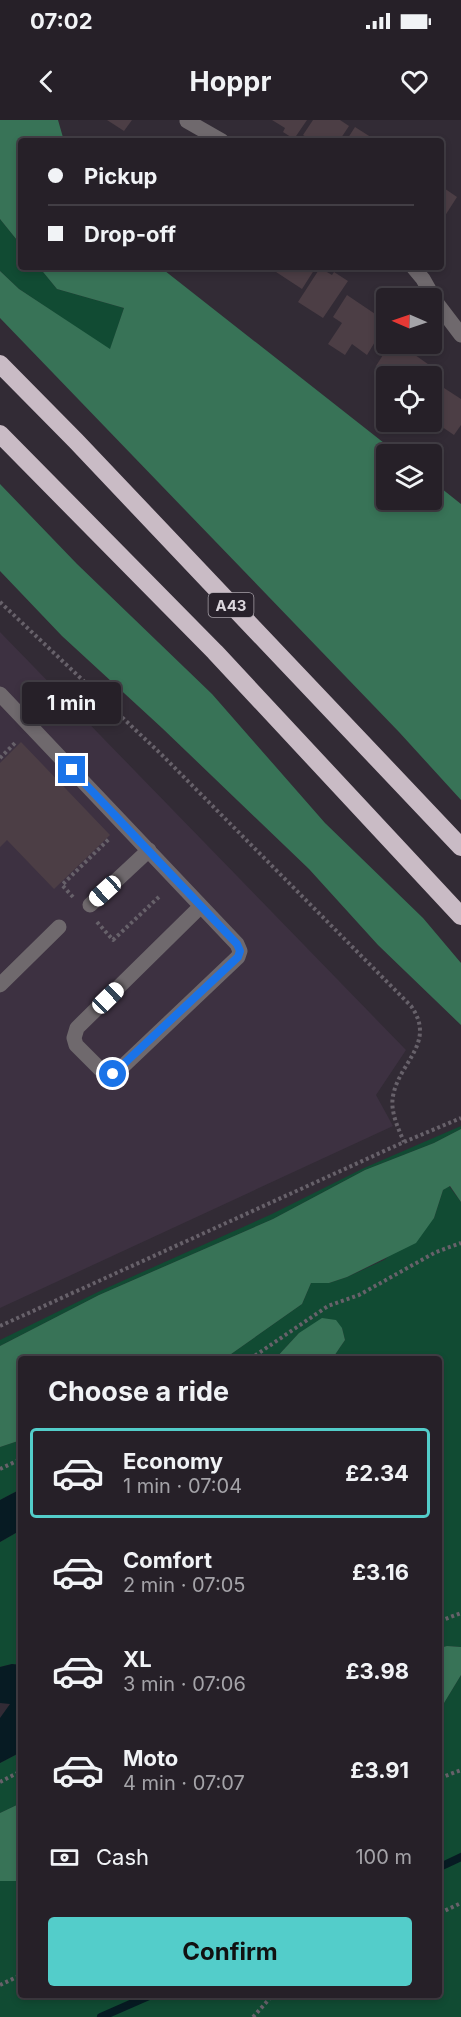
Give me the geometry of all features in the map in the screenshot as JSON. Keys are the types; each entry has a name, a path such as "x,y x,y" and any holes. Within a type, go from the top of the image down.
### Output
{"highway":[{"name":"A43","path":"0,364 461,847"},
{"name":"A43","path":"0,434 215,652 461,916"}],"street":[{"path":"187,121 217,138"},
{"path":"416,270 461,335"},
{"path":"0,694 149,850 237,944 240,951 238,957 119,1070 106,1075 76,1045 74,1038 76,1028 201,906"},
{"path":"86,907 149,850"},
{"path":"0,985 59,927"}],"path":[{"path":"0,602 162,755 411,1006 418,1016 422,1029 411,1058 396,1082 392,1100 395,1121 404,1142"},
{"path":"0,758 20,738"},
{"path":"113,835 62,885 86,907 113,940 161,895"},
{"path":"0,1326 461,1118"},
{"path":"254,1356 328,1306 359,1295 436,1252 461,1243"},
{"path":"0,1469 18,1460"},
{"path":"442,1620 461,1613"},
{"path":"442,1777 461,1770"},
{"path":"0,1782 18,1773"},
{"path":"442,1912 461,1904"},
{"path":"0,1985 18,1976"},
{"path":"253,2017 270,1998"}],"shaded area":[{"path":"0,632 406,1050 376,1095 393,1126 0,1308"}],"green space":[{"path":"0,120 58,120 63,138 18,138 18,241 0,219"},
{"path":"0,219 18,241 18,270 41,270 57,289 124,308 110,350 19,289 0,271"},
{"path":"41,270 164,270 385,444 376,444 376,510 442,510 442,489 461,504 461,800 399,732 0,318 0,271 19,289 110,349 124,308 57,289"},
{"path":"0,484 77,564 212,694 325,823 423,918 461,963 461,1025 378,945 309,869 62,636 0,571"},
{"path":"461,1126 461,1129 434,1143 365,1170 273,1219 99,1295 0,1346 0,1340 100,1291 272,1214 364,1168"},
{"path":"461,1129 461,1202 450,1186 443,1190 434,1218 416,1243 347,1277 329,1283 311,1283 302,1304 228,1356 18,1356 18,1441 0,1447 0,1346 99,1295 273,1219 365,1170 434,1143"},
{"path":"449,1186 461,1202 461,1647 442,1647 442,1356 334,1356 345,1340 342,1328 299,1333 278,1356 228,1356 302,1304 311,1283 329,1283 384,1260 434,1218 443,1190"},
{"path":"322,1318 336,1320 342,1328 345,1340 334,1356 278,1356 299,1333"},
{"path":"18,1441 18,1491 0,1500 0,1447"},
{"path":"18,1532 18,1665 0,1667 0,1542"},
{"path":"442,1647 461,1647 461,1675 442,1709"},
{"path":"461,1675 461,2017 0,2017 0,1881 18,1881 18,1998 442,1998 442,1709"},
{"path":"18,1754 18,1804 0,1813 0,1763"},
{"path":"18,1804 18,1881 0,1881 0,1813"}],"water":[{"path":"18,1491 18,1532 0,1542 0,1500"},
{"path":"18,1665 18,1754 0,1763 0,1718 10,1704 0,1703 0,1667"}],"building":[{"path":"107,120 132,120 124,131"},
{"path":"272,120 307,120 295,138 283,132 285,128"},
{"path":"313,120 340,120 349,126 341,138 308,138 303,135"},
{"path":"355,127 372,138 348,138"},
{"path":"444,188 457,197 444,217"},
{"path":"273,270 314,270 302,289"},
{"path":"319,270 332,275 334,272 348,281 323,318 298,302"},
{"path":"347,295 376,315 376,340 367,355 352,344 345,355 328,344 342,323 333,317"},
{"path":"384,354 414,354 431,366 376,366"},
{"path":"444,388 461,399 461,425 454,435 442,427 442,391"},
{"path":"21,742 110,835 54,889 7,840 0,847 0,763"}],"waterway":[{"path":"442,1866 461,1857"},
{"path":"101,2017 144,1998"}],"route":[{"path":"72,770 237,944 240,951 238,957 113,1074"}]}
